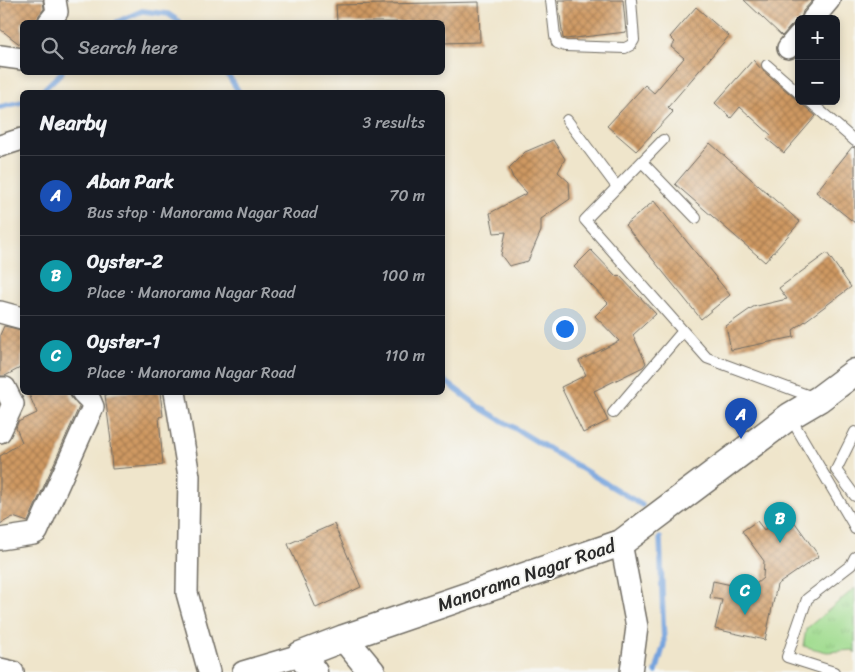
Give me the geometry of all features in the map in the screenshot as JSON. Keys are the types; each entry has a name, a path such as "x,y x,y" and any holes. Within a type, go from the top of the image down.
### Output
{"street":[{"path":"51,20 57,12 55,0"},
{"path":"817,15 830,0"},
{"path":"0,56 20,59"},
{"path":"0,146 20,140"},
{"path":"0,312 20,317"},
{"name":"Manorama Nagar Road","path":"243,672 307,664 344,638 622,543 790,416 818,399 855,372"},
{"path":"0,388 5,388 12,404 0,432"},
{"path":"0,539 37,532 93,407 85,395"},
{"path":"176,395 189,476 187,593 210,672"},
{"path":"622,543 637,627 631,672"},
{"path":"344,638 372,672"},
{"path":"0,669 13,672"}],"lane":[{"path":"550,0 557,43 565,46 625,48 634,40 631,0"},
{"path":"767,65 795,90"},
{"path":"814,105 855,141"},
{"path":"567,120 617,187"},
{"path":"663,140 585,220 707,358 818,399"},
{"path":"642,162 696,218"},
{"path":"613,413 683,331"},
{"path":"790,416 855,529"},
{"path":"855,432 836,470 855,496"},
{"path":"834,672 787,657 808,599 851,565 855,556"}],"green space":[{"path":"855,588 855,653 853,650 827,652 803,646 806,629"}],"building":[{"path":"0,0 43,0 44,9 38,20 20,20 20,44 0,29"},
{"path":"558,0 623,0 626,32 563,38"},
{"path":"744,0 813,0 803,11 802,15 795,15 795,23 782,36"},
{"path":"479,2 480,42 445,43 445,20 337,20 336,5"},
{"path":"696,7 729,36 668,107 673,112 636,151 607,126 645,85 654,93 684,58 671,47 675,42 670,37"},
{"path":"753,60 795,98 795,105 803,105 816,116 784,153 767,139 771,135 740,107 731,118 715,103"},
{"path":"553,140 565,159 558,172 569,182 570,199 541,219 541,231 528,261 509,266 501,255 506,232 494,233 490,213 527,193 513,178 509,168 525,152"},
{"path":"710,143 800,222 765,262 675,184"},
{"path":"852,147 855,148 855,223 816,192"},
{"path":"654,201 730,295 701,319 625,225"},
{"path":"591,250 617,277 619,275 656,314 633,335 646,363 643,367 594,391 608,421 583,433 561,387 586,375 579,361 619,341 595,316 608,303 574,267"},
{"path":"827,253 851,287 793,330 794,337 731,350 726,326 753,307 787,299 779,288"},
{"path":"4,326 20,330 20,368 5,376 0,376 0,335"},
{"path":"29,395 70,395 79,407 28,522 13,517 0,524 0,456 22,442 16,428 18,422 37,413"},
{"path":"105,395 160,395 163,416 159,417 163,465 112,469 111,441"},
{"path":"788,513 819,556 777,585 765,640 715,629 722,600 710,598 713,581 750,589 763,578 764,561 742,531 757,521 764,530"},
{"path":"334,524 361,587 316,608 288,544"}],"waterway":[{"path":"122,20 142,11 168,14 177,20"},
{"path":"43,90 59,75"},
{"path":"228,75 238,90"},
{"path":"0,107 20,102"},
{"path":"445,381 481,408 642,505"},
{"path":"656,672 664,644 660,538"}],"place":[{"name":"Aban Park","path":"741,439"},
{"name":"Oyster-2","path":"780,543"},
{"name":"Oyster-1","path":"745,615"}]}
